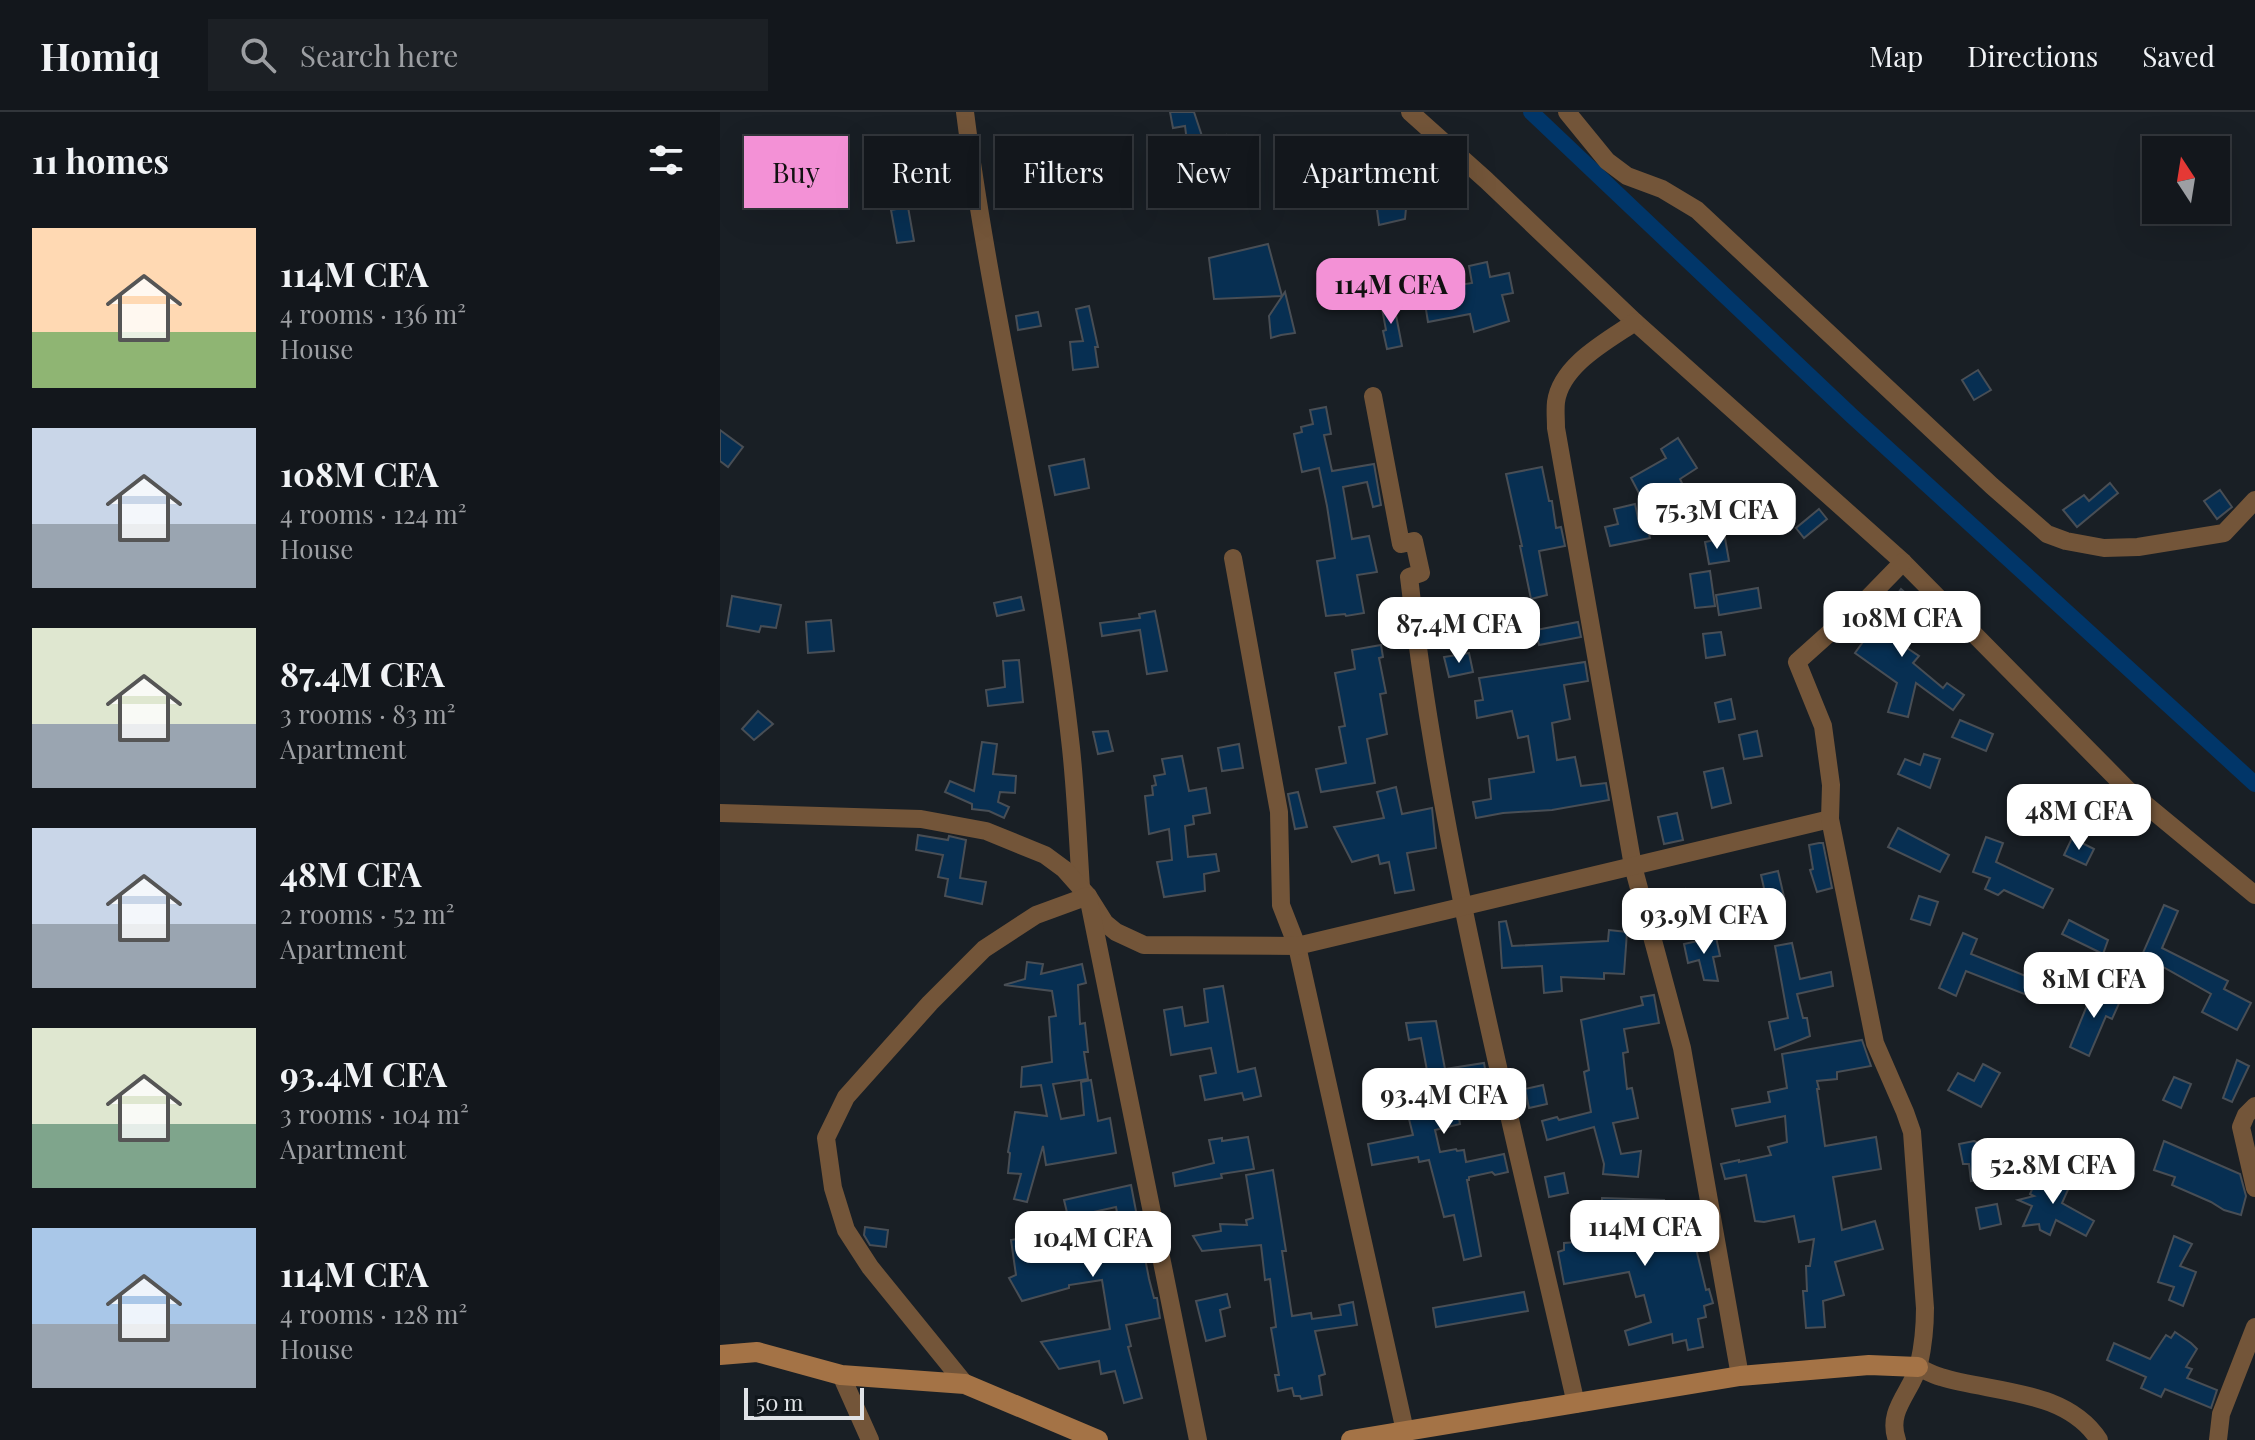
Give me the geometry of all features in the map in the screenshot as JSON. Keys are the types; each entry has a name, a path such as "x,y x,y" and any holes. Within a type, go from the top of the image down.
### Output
{"main road":[{"path":"720,1355 757,1352 841,1375 965,1384 1098,1440"},
{"path":"1351,1440 1740,1376 1869,1365 1918,1367"}],"street":[{"path":"965,112 982,229 1066,705 1085,892 1198,1440"},
{"path":"1410,112 1635,322 1903,562 2128,790 2255,895"},
{"path":"1567,112 1607,161 1627,176 1662,189 1697,210 2047,534 2104,548 2138,547 2210,536 2224,533 2255,500"},
{"path":"1635,322 1588,353 1562,381 1556,401 1556,428 1633,866 1682,1048 1740,1376"},
{"path":"1373,396 1401,544 1414,541 1421,573 1409,577 1420,676 1463,906 1576,1404"},
{"path":"1233,558 1279,812 1281,905 1297,946 1405,1431"},
{"path":"1897,1440 1893,1419 1918,1367 1925,1329 1912,1132 1875,1043 1830,819 1831,785 1823,726 1797,662 1903,562"},
{"path":"720,813 921,819 986,831 1045,855 1064,869 1085,892 1105,923 1116,932 1144,945 1297,946 1830,819"},
{"path":"965,1384 870,1267 846,1230 833,1188 826,1138 846,1097 930,1003 984,949 1036,915 1085,892"},
{"path":"2255,1106 2246,1115 2241,1127 2255,1188"},
{"path":"2218,1440 2221,1414 2255,1327"},
{"path":"1918,1367 1939,1377 2036,1398 2060,1407 2080,1420 2099,1440"},
{"path":"841,1375 870,1440"}],"building":[{"path":"1170,112 1194,112 1202,136 1186,136 1185,126 1173,128"},
{"path":"908,208 914,241 897,243 891,210"},
{"path":"1377,208 1406,208 1405,219 1379,225"},
{"path":"1268,244 1282,296 1214,299 1209,258"},
{"path":"1487,262 1490,277 1509,273 1513,293 1502,295 1509,321 1474,332 1470,314 1428,322 1423,291 1472,283 1469,266"},
{"path":"1285,292 1295,333 1271,338 1269,316"},
{"path":"1393,300 1402,346 1387,349 1381,303"},
{"path":"1089,306 1098,347 1095,347 1098,367 1073,370 1070,342 1083,341 1076,309"},
{"path":"1038,312 1041,326 1018,330 1016,316"},
{"path":"1978,370 1991,390 1974,400 1962,380"},
{"path":"1326,407 1331,434 1324,435 1332,471 1374,464 1381,505 1373,507 1367,482 1343,487 1352,539 1369,536 1377,572 1357,575 1364,613 1346,616 1326,616 1317,561 1335,558 1327,506 1319,468 1302,472 1294,434 1302,432 1301,427 1313,424 1310,410"},
{"path":"720,430 743,447 728,467 720,461"},
{"path":"1678,438 1697,468 1680,479 1695,511 1678,519 1662,485 1641,497 1631,478 1666,458 1661,449"},
{"path":"1084,459 1089,488 1055,495 1049,466"},
{"path":"1542,467 1556,528 1561,527 1565,546 1539,551 1547,595 1531,599 1506,474"},
{"path":"2110,483 2118,493 2077,527 2063,510 2084,495 2089,501"},
{"path":"2220,490 2232,507 2217,519 2204,501"},
{"path":"1635,504 1640,527 1647,526 1650,538 1610,546 1605,527 1618,524 1614,509"},
{"path":"1819,509 1827,519 1804,538 1796,528"},
{"path":"1725,538 1729,561 1709,564 1705,542"},
{"path":"1710,571 1715,606 1695,608 1690,574"},
{"path":"1758,588 1761,608 1719,615 1716,595"},
{"path":"1901,589 1922,608 1914,617 1910,613 1892,638 1919,656 1913,663 1943,688 1947,683 1964,695 1953,710 1916,683 1908,717 1888,712 1897,683 1855,653"},
{"path":"732,596 781,605 776,628 761,626 759,632 727,626"},
{"path":"1021,597 1024,610 997,616 994,603"},
{"path":"1155,611 1167,671 1147,674 1140,630 1102,636 1100,623 1140,618 1139,614"},
{"path":"831,620 834,651 808,653 806,622"},
{"path":"1578,622 1581,637 1539,645 1536,630"},
{"path":"1721,632 1725,655 1706,658 1703,634"},
{"path":"1381,645 1383,657 1379,658 1386,693 1380,694 1387,734 1367,739 1375,783 1321,792 1316,769 1346,763 1339,727 1345,726 1335,673 1355,669 1352,650"},
{"path":"1469,653 1473,672 1449,677 1444,657"},
{"path":"1019,660 1023,702 988,706 986,690 1005,687 1003,661"},
{"path":"1585,662 1588,681 1564,685 1570,719 1552,723 1557,760 1575,757 1581,786 1606,783 1609,800 1476,818 1473,802 1491,799 1489,779 1534,772 1528,736 1518,738 1512,711 1477,718 1475,701 1483,700 1479,678"},
{"path":"1731,699 1735,719 1719,722 1715,703"},
{"path":"758,711 773,724 754,740 742,729"},
{"path":"1960,720 1993,734 1986,751 1952,737"},
{"path":"1108,731 1113,751 1098,754 1093,732"},
{"path":"1757,731 1762,756 1744,759 1739,735"},
{"path":"982,742 997,744 993,774 1016,776 1015,793 1000,792 998,802 1009,807 1004,818 989,811 972,809 972,804 945,792 950,781 974,791"},
{"path":"1239,744 1243,768 1222,771 1218,748"},
{"path":"1924,754 1940,759 1930,788 1898,774 1905,759 1920,765"},
{"path":"1182,756 1189,791 1206,788 1210,813 1193,816 1194,824 1185,826 1188,857 1216,854 1219,871 1204,874 1205,891 1164,897 1157,862 1172,860 1169,829 1149,834 1145,796 1153,795 1152,786 1156,785 1154,776 1165,774 1162,759"},
{"path":"1723,768 1731,803 1712,808 1704,772"},
{"path":"1396,787 1402,814 1432,808 1436,848 1407,853 1414,890 1395,893 1389,862 1380,864 1378,855 1352,862 1334,827 1384,818 1377,792"},
{"path":"1298,792 1307,827 1295,829 1288,794"},
{"path":"1677,813 1683,840 1664,844 1658,817"},
{"path":"1898,828 1949,855 1940,872 1888,847"},
{"path":"918,835 966,840 960,878 986,882 982,904 945,896 948,879 938,877 943,855 916,850"},
{"path":"1986,837 2003,843 1996,862 2053,889 2043,908 2004,890 1998,895 1985,889 1990,878 1973,872"},
{"path":"2072,838 2094,849 2086,865 2064,855"},
{"path":"1823,843 1832,888 1817,892 1810,870 1813,869 1809,845"},
{"path":"1778,871 1785,901 1768,906 1761,875"},
{"path":"1685,889 1692,918 1679,921 1672,892"},
{"path":"1919,896 1938,902 1930,925 1911,919"},
{"path":"2164,905 2178,911 2162,948 2228,981 2224,989 2251,1003 2237,1030 2202,1012 2211,994 2142,955"},
{"path":"2069,920 2108,940 2103,954 2062,934"},
{"path":"1506,921 1512,946 1608,941 1609,930 1627,932 1624,974 1604,973 1604,979 1561,977 1562,991 1544,993 1542,966 1502,968 1499,922"},
{"path":"1963,933 1977,939 1971,954 2038,981 2032,997 1966,971 1956,996 1939,988"},
{"path":"1716,937 1720,956 1713,957 1718,981 1704,980 1699,960 1688,963 1684,944"},
{"path":"1792,943 1800,979 1831,972 1833,986 1797,994 1803,1018 1807,1018 1810,1036 1775,1050 1769,1022 1788,1018 1775,946"},
{"path":"1027,962 1043,964 1041,974 1082,964 1086,983 1078,985 1080,1024 1085,1023 1088,1052 1084,1052 1088,1079 1053,1084 1061,1119 1084,1115 1081,1082 1091,1080 1098,1121 1110,1118 1116,1153 1046,1165 1043,1146 1027,1202 1014,1199 1021,1174 1008,1173 1008,1152 1015,1112 1047,1116 1041,1085 1021,1087 1022,1067 1052,1062 1049,1017 1056,1016 1052,991 1004,985 1025,979"},
{"path":"1223,986 1238,1072 1255,1068 1261,1096 1244,1100 1242,1093 1205,1100 1200,1076 1216,1073 1211,1048 1171,1055 1164,1010 1182,1007 1185,1026 1208,1022 1204,989"},
{"path":"2095,986 2121,999 2112,1019 2106,1016 2089,1056 2070,1047"},
{"path":"1654,995 1659,1023 1624,1029 1628,1052 1623,1053 1627,1089 1632,1088 1638,1118 1613,1123 1621,1154 1641,1151 1638,1177 1603,1174 1604,1164 1594,1127 1547,1140 1542,1121 1591,1112 1584,1072 1589,1070 1581,1020 1643,1005 1641,997"},
{"path":"1436,1021 1445,1069 1484,1063 1487,1080 1480,1081 1483,1098 1456,1104 1460,1124 1435,1130 1440,1152 1464,1150 1466,1162 1504,1154 1508,1172 1495,1175 1492,1172 1467,1180 1481,1256 1464,1260 1454,1215 1444,1217 1429,1160 1419,1162 1418,1157 1372,1165 1368,1144 1413,1135 1409,1119 1435,1114 1421,1038 1409,1040 1406,1023"},
{"path":"1862,1040 1871,1066 1837,1072 1837,1079 1817,1081 1817,1089 1825,1146 1876,1137 1881,1169 1833,1177 1842,1230 1875,1221 1883,1249 1835,1262 1844,1295 1823,1301 1825,1327 1806,1328 1803,1291 1807,1291 1806,1266 1810,1266 1814,1239 1799,1242 1794,1216 1755,1221 1746,1175 1725,1179 1721,1164 1771,1155 1768,1147 1787,1142 1785,1116 1736,1126 1732,1109 1770,1102 1768,1092 1787,1088 1782,1054"},
{"path":"2237,1060 2249,1066 2232,1102 2223,1098"},
{"path":"1983,1064 2000,1073 1981,1107 1948,1090 1958,1073 1974,1081"},
{"path":"2174,1077 2191,1084 2181,1108 2163,1100"},
{"path":"1543,1085 1547,1104 1529,1108 1525,1089"},
{"path":"1248,1137 1254,1169 1175,1186 1173,1173 1214,1163 1209,1140"},
{"path":"1974,1141 2013,1158 2006,1184 1991,1178 1971,1181 1969,1164 1963,1164 1959,1144"},
{"path":"2164,1141 2240,1174 2246,1196 2241,1215 2172,1185 2175,1177 2154,1170"},
{"path":"2086,1143 2114,1153 2108,1170 2098,1167 2093,1179 2088,1176 2084,1184 2073,1179"},
{"path":"1273,1170 1286,1251 1282,1251 1292,1316 1311,1313 1312,1319 1341,1315 1339,1305 1353,1302 1357,1325 1315,1331 1325,1374 1319,1376 1322,1395 1301,1399 1294,1396 1292,1388 1278,1391 1275,1375 1279,1375 1271,1328 1276,1327 1270,1279 1265,1280 1261,1245 1202,1251 1193,1236 1221,1231 1220,1224 1247,1225 1246,1220 1253,1218 1246,1175"},
{"path":"2041,1170 2071,1183 2062,1203 2094,1221 2086,1236 2056,1220 2050,1235 2040,1230 2039,1224 2023,1226 2032,1206 2018,1200 2034,1196 2030,1194"},
{"path":"1564,1173 1568,1193 1549,1197 1545,1177"},
{"path":"1131,1185 1149,1279 1154,1298 1157,1298 1160,1318 1126,1325 1131,1346 1128,1347 1142,1398 1124,1403 1115,1371 1101,1374 1099,1361 1059,1369 1041,1342 1110,1329 1102,1280 1069,1285 1069,1288 1022,1301 1009,1278 1016,1275 1011,1240 1071,1229 1064,1200","holes":["1116,1207 1124,1248 1098,1252 1089,1213"]},
{"path":"1602,1198 1664,1200 1659,1238 1690,1231 1706,1290 1709,1289 1713,1303 1704,1306 1706,1317 1698,1319 1703,1347 1688,1350 1686,1340 1673,1343 1672,1334 1629,1345 1625,1331 1651,1322 1644,1295 1636,1297 1629,1272 1564,1284 1558,1252 1564,1250 1564,1243 1577,1242 1576,1236 1600,1231"},
{"path":"1997,1204 2001,1224 1980,1229 1976,1208"},
{"path":"865,1227 888,1230 886,1247 870,1245 864,1235"},
{"path":"2174,1236 2192,1244 2180,1266 2196,1272 2183,1306 2169,1300 2174,1287 2158,1282"},
{"path":"1524,1292 1528,1311 1436,1327 1433,1308"},
{"path":"1227,1294 1230,1307 1220,1310 1225,1336 1206,1341 1196,1301"},
{"path":"2175,1332 2197,1349 2186,1367 2192,1369 2187,1378 2217,1390 2211,1408 2165,1389 2161,1397 2141,1388 2146,1377 2107,1360 2114,1343 2150,1359 2166,1335 2171,1338"}],"waterway":[{"path":"1531,112 1852,416 2255,784"}]}
